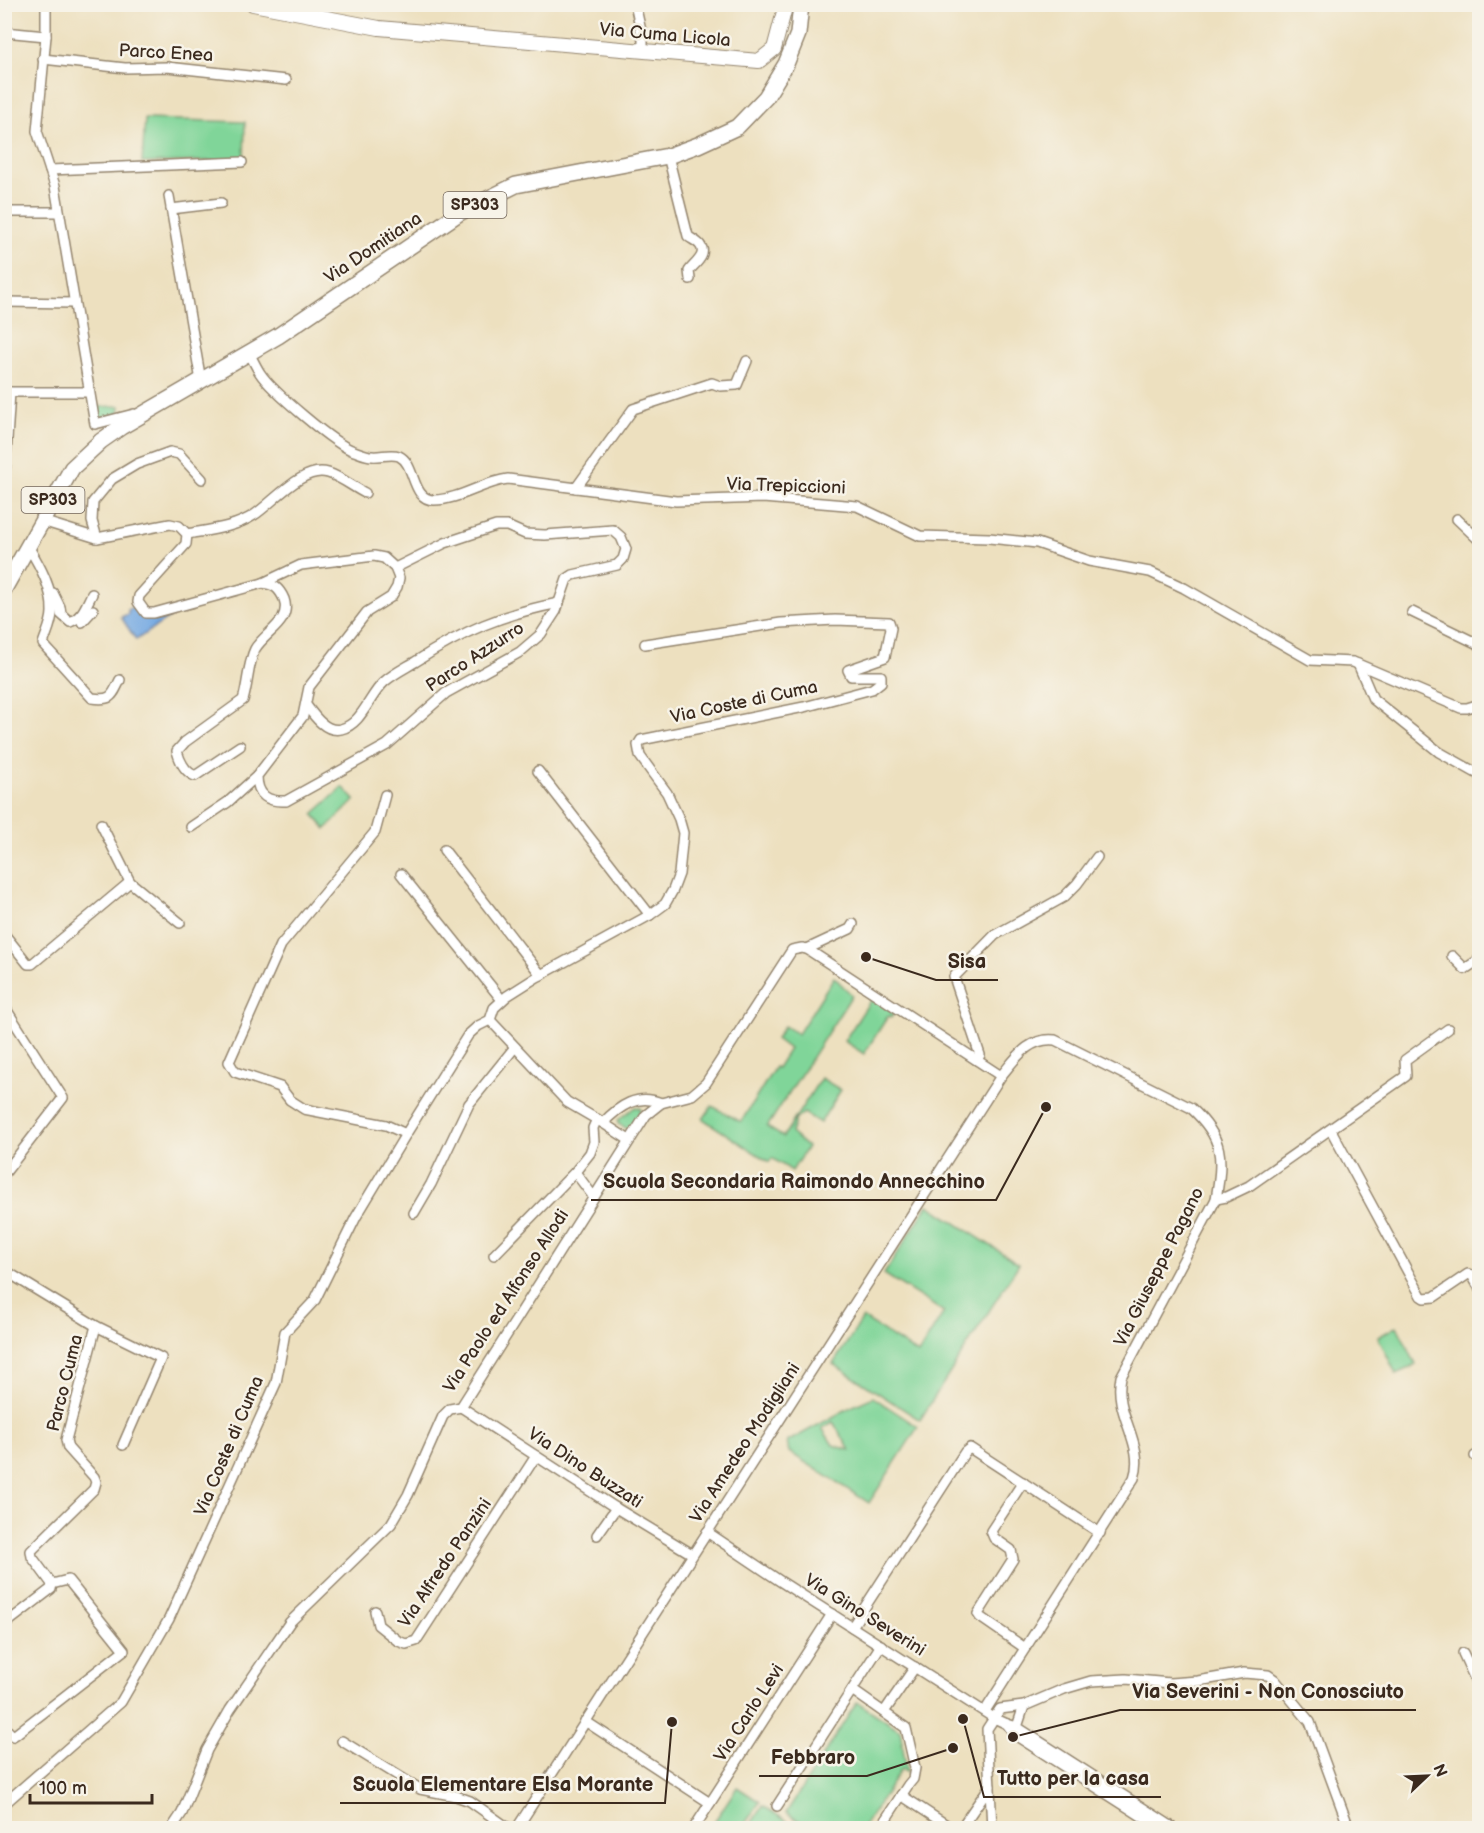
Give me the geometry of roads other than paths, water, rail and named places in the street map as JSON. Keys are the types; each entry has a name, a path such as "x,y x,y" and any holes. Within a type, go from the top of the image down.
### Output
{"main road":[{"name":"Via Domitiana","path":"42,521 72,468 101,441 121,427 278,336 459,213 516,185 668,156 698,146 737,127 766,97 786,64 798,34 801,4"},
{"name":"SP303","path":"4,589 42,521"}],"street":[{"path":"46,4 46,36 37,131 50,170 59,212 95,424 151,410"},
{"path":"635,4 643,40 643,51"},
{"name":"Via Cuma Licola","path":"260,5 379,28 759,61 774,49 786,4"},
{"path":"4,32 46,36"},
{"name":"Parco Enea","path":"43,58 125,68 168,66 286,80"},
{"path":"668,156 688,236 702,249 702,256 689,272 690,279"},
{"path":"50,170 242,162"},
{"path":"169,196 201,381"},
{"path":"171,209 221,203"},
{"path":"4,212 59,212"},
{"path":"4,302 74,303"},
{"name":"Via Trepiccioni","path":"249,353 260,374 276,391 350,450 372,456 400,456 420,493 426,498 434,500 449,497 498,480 508,479 676,501 763,498 857,506 920,536 989,538 1037,543 1089,561 1150,572 1204,599 1310,660 1353,662 1461,708 1479,704"},
{"path":"576,488 633,409 712,383 720,386 737,385 747,361"},
{"path":"4,486 7,392 89,392"},
{"path":"96,538 92,521 93,502 112,479 137,464 170,452 179,454 202,479"},
{"path":"187,534 239,523 254,515 300,478 313,473 327,473 365,493"},
{"path":"1457,519 1479,541"},
{"path":"42,521 96,538 170,524 180,526 187,534 186,544 139,596 138,602 146,613 154,613 263,583 301,565 374,556 384,558 395,568 399,578 398,586 391,597 366,612 309,687 303,716 257,776 228,802 191,827"},
{"name":"Parco Azzurro","path":"257,776 257,786 265,797 273,802 286,801 387,745 446,693 520,652 541,634 559,603 567,579 573,575 617,565 623,559 626,549 621,537 613,530 545,535 525,534 507,526 496,526 445,543 395,568"},
{"path":"28,546 42,569 51,600 52,614 43,644 92,698 104,700 112,696 120,680"},
{"path":"240,746 195,776 189,774 179,759 177,751 185,742 243,700 254,652 284,618 286,606 281,592 274,585 263,583"},
{"path":"47,586 57,600 61,614 65,620 70,622 77,619 83,612 92,594"},
{"name":"Parco Azzurro","path":"306,705 325,726 339,730 354,723 384,682 450,639 500,617 559,603"},
{"path":"52,614 62,625 71,627 81,624 93,610"},
{"path":"1412,612 1479,645"},
{"name":"Via Coste di Cuma","path":"4,1804 121,1702 170,1619 276,1383 285,1332 315,1300 356,1217 468,1035 478,1026 490,1020 494,1008 502,1000 541,975 650,915 665,904 679,874 683,833 667,793 640,756 638,745 641,740 804,707 872,689 881,682 881,676 851,676 848,670 885,657 891,628 889,622 835,620 781,622 645,644"},
{"path":"1358,664 1373,699 1439,752 1479,775"},
{"path":"538,771 650,915"},
{"path":"385,795 375,832 281,945 229,1062 235,1072 280,1087 290,1100 304,1108 386,1125 406,1134"},
{"path":"101,824 130,882 180,923"},
{"path":"444,850 541,975"},
{"path":"977,1060 980,1055 954,977 994,935 1064,897 1097,857"},
{"path":"401,874 502,1000"},
{"path":"4,934 28,964 32,964 130,882"},
{"name":"Via Paolo ed Alfonso Allodi","path":"639,1099 661,1103 682,1099 699,1091 788,953 796,949 807,949 850,929 853,924"},
{"path":"807,949 1001,1076"},
{"path":"1452,956 1465,969 1479,959"},
{"path":"4,1006 63,1098 4,1174"},
{"path":"490,1020 567,1102 600,1121 626,1144"},
{"path":"1216,1199 1226,1197 1249,1186 1406,1076 1406,1060 1448,1029"},
{"name":"Via Giuseppe Pagano","path":"985,1712 1137,1472 1136,1453 1119,1396 1121,1377 1216,1199 1221,1170 1218,1141 1202,1118 1191,1108 1055,1040 1040,1040 1020,1053 1001,1076"},
{"path":"414,1213 431,1184 470,1104 515,1047"},
{"name":"Via Amedeo Modigliani","path":"517,1828 1001,1076"},
{"path":"494,1254 575,1172 590,1153 594,1142 593,1128 600,1121 627,1103 639,1099 645,1105 646,1115"},
{"name":"Via Paolo ed Alfonso Allodi","path":"172,1828 186,1803 207,1750 259,1666 290,1622 391,1524 408,1495 443,1416 450,1409 461,1407 626,1144 646,1115 661,1103"},
{"path":"1330,1130 1421,1296 1429,1299 1468,1274 1472,1275 1479,1289"},
{"path":"575,1172 593,1196"},
{"name":"Parco Cuma","path":"4,1270 96,1326 161,1359 123,1445"},
{"name":"Parco Cuma","path":"52,1584 32,1557 31,1551 94,1489 96,1482 94,1477 68,1448 66,1440 96,1326"},
{"name":"Via Dino Buzzati","path":"461,1407 616,1508 692,1554"},
{"path":"852,1627 965,1452 970,1449 976,1450 1100,1533"},
{"name":"Via Alfredo Panzini","path":"375,1611 378,1625 398,1641 406,1644 416,1641 536,1456"},
{"path":"1023,1482 991,1532 994,1538 1011,1550 1013,1559 978,1614 1025,1648"},
{"path":"597,1535 616,1508"},
{"name":"Via Gino Severini","path":"707,1532 994,1718 1007,1725 1017,1726 1174,1828"},
{"path":"4,1625 51,1589 52,1584 68,1580 123,1650 13,1736 4,1727"},
{"name":"Via Carlo Levi","path":"694,1828 832,1614"},
{"path":"777,1806 881,1645"},
{"path":"1463,1653 1479,1690"},
{"path":"884,1712 915,1667"},
{"path":"992,1828 987,1729 1000,1709 1024,1706 1064,1689 1091,1681 1126,1679 1170,1683 1244,1673 1268,1675 1283,1688 1310,1722 1349,1828"},
{"path":"852,1690 902,1724 909,1733 915,1774 880,1828"},
{"path":"1017,1726 1024,1706"},
{"path":"585,1721 710,1803"},
{"name":"Via Gino Severini","path":"1007,1725 1015,1735 1160,1828"},
{"path":"342,1741 420,1789 470,1801 508,1828"},
{"path":"961,1828 990,1786"},
{"path":"901,1795 951,1828"}],"water":[{"path":"137,604 145,616 158,617 168,613 170,617 136,640 121,617 128,614 128,610"}],"place":[{"name":"Sisa","path":"866,957"},
{"name":"Scuola Secondaria Raimondo Annecchino","path":"1046,1107"},
{"name":"Tutto per la casa","path":"963,1719"},
{"name":"Scuola Elementare Elsa Morante","path":"672,1722"},
{"name":"Via Severini - Non Conosciuto","path":"1013,1737"},
{"name":"Febbraro","path":"953,1748"}]}
